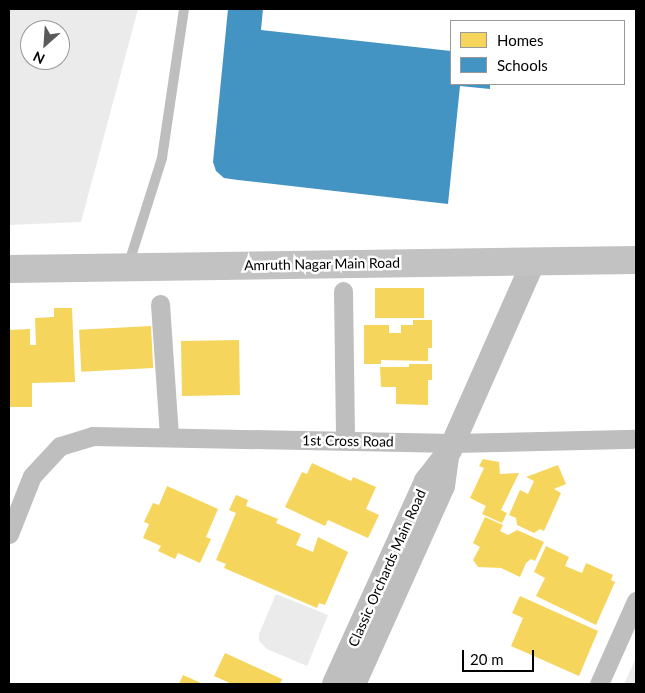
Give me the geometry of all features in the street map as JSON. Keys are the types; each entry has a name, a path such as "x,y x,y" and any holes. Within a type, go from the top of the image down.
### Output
{"main road":[{"name":"Amruth Nagar Main Road","path":"9,269 636,260"}],"street":[{"name":"Classic Orchards Main Road","path":"334,684 426,481 450,449 534,260"},
{"path":"343,292 345,440"},
{"path":"160,304 169,437"},
{"name":"1st Cross Road","path":"9,534 32,476 60,446 92,436 345,440 450,449 636,439"},
{"name":"Classic Orchards Main Road","path":"354,684 443,486 450,449"},
{"path":"599,684 636,601"}],"lane":[{"path":"127,267 162,158 184,9"}],"shaded area":[{"path":"9,9 138,9 81,222 9,225"},
{"path":"276,594 328,615 307,666 267,649 259,641 259,634"},
{"path":"636,658 636,684 624,684"}],"building: Homes":[{"path":"375,288 424,288 424,318 375,318"},
{"path":"54,308 72,308 75,382 32,383 32,407 9,407 9,330 30,329 30,345 36,345 35,318 54,317"},
{"path":"413,320 432,320 432,348 428,348 428,361 381,360 381,364 364,364 364,325 389,325 389,333 401,333 401,325 413,325"},
{"path":"151,326 153,368 81,372 79,330"},
{"path":"239,340 240,395 182,396 181,341"},
{"path":"409,364 432,364 432,380 428,380 428,405 396,404 396,387 381,387 380,367 409,367"},
{"path":"483,459 499,462 500,474 519,473 501,510 507,513 502,523 482,514 486,506 470,498 484,468 479,466"},
{"path":"312,463 351,481 353,477 376,487 366,509 379,515 368,538 328,520 325,526 285,507 302,472 307,474"},
{"path":"558,465 566,484 554,489 561,493 544,531 540,529 534,533 517,525 516,518 509,515 520,490 528,494 534,481 526,477"},
{"path":"167,486 218,509 206,537 211,539 200,563 178,553 175,559 158,551 161,546 143,538 149,524 144,522 153,503 159,505"},
{"path":"236,495 248,500 246,506 278,519 276,523 301,534 296,545 313,552 318,537 348,552 325,605 319,603 317,608 224,568 226,564 216,560 236,513 229,510"},
{"path":"485,517 503,525 500,531 508,535 517,530 544,542 535,561 531,559 526,563 520,577 501,568 478,567 473,560 480,547 473,543"},
{"path":"546,546 569,557 565,566 582,573 586,563 613,575 611,580 615,582 596,625 536,596 545,578 534,572"},
{"path":"520,596 598,631 579,676 511,646 523,618 512,613"},
{"path":"225,653 282,679 280,684 232,684 214,676"},
{"path":"183,675 203,684 179,684"}],"building: Schools":[{"path":"228,9 263,9 261,30 450,51 450,85 490,85 490,89 460,86 448,204 224,178 216,171 213,162"}]}
